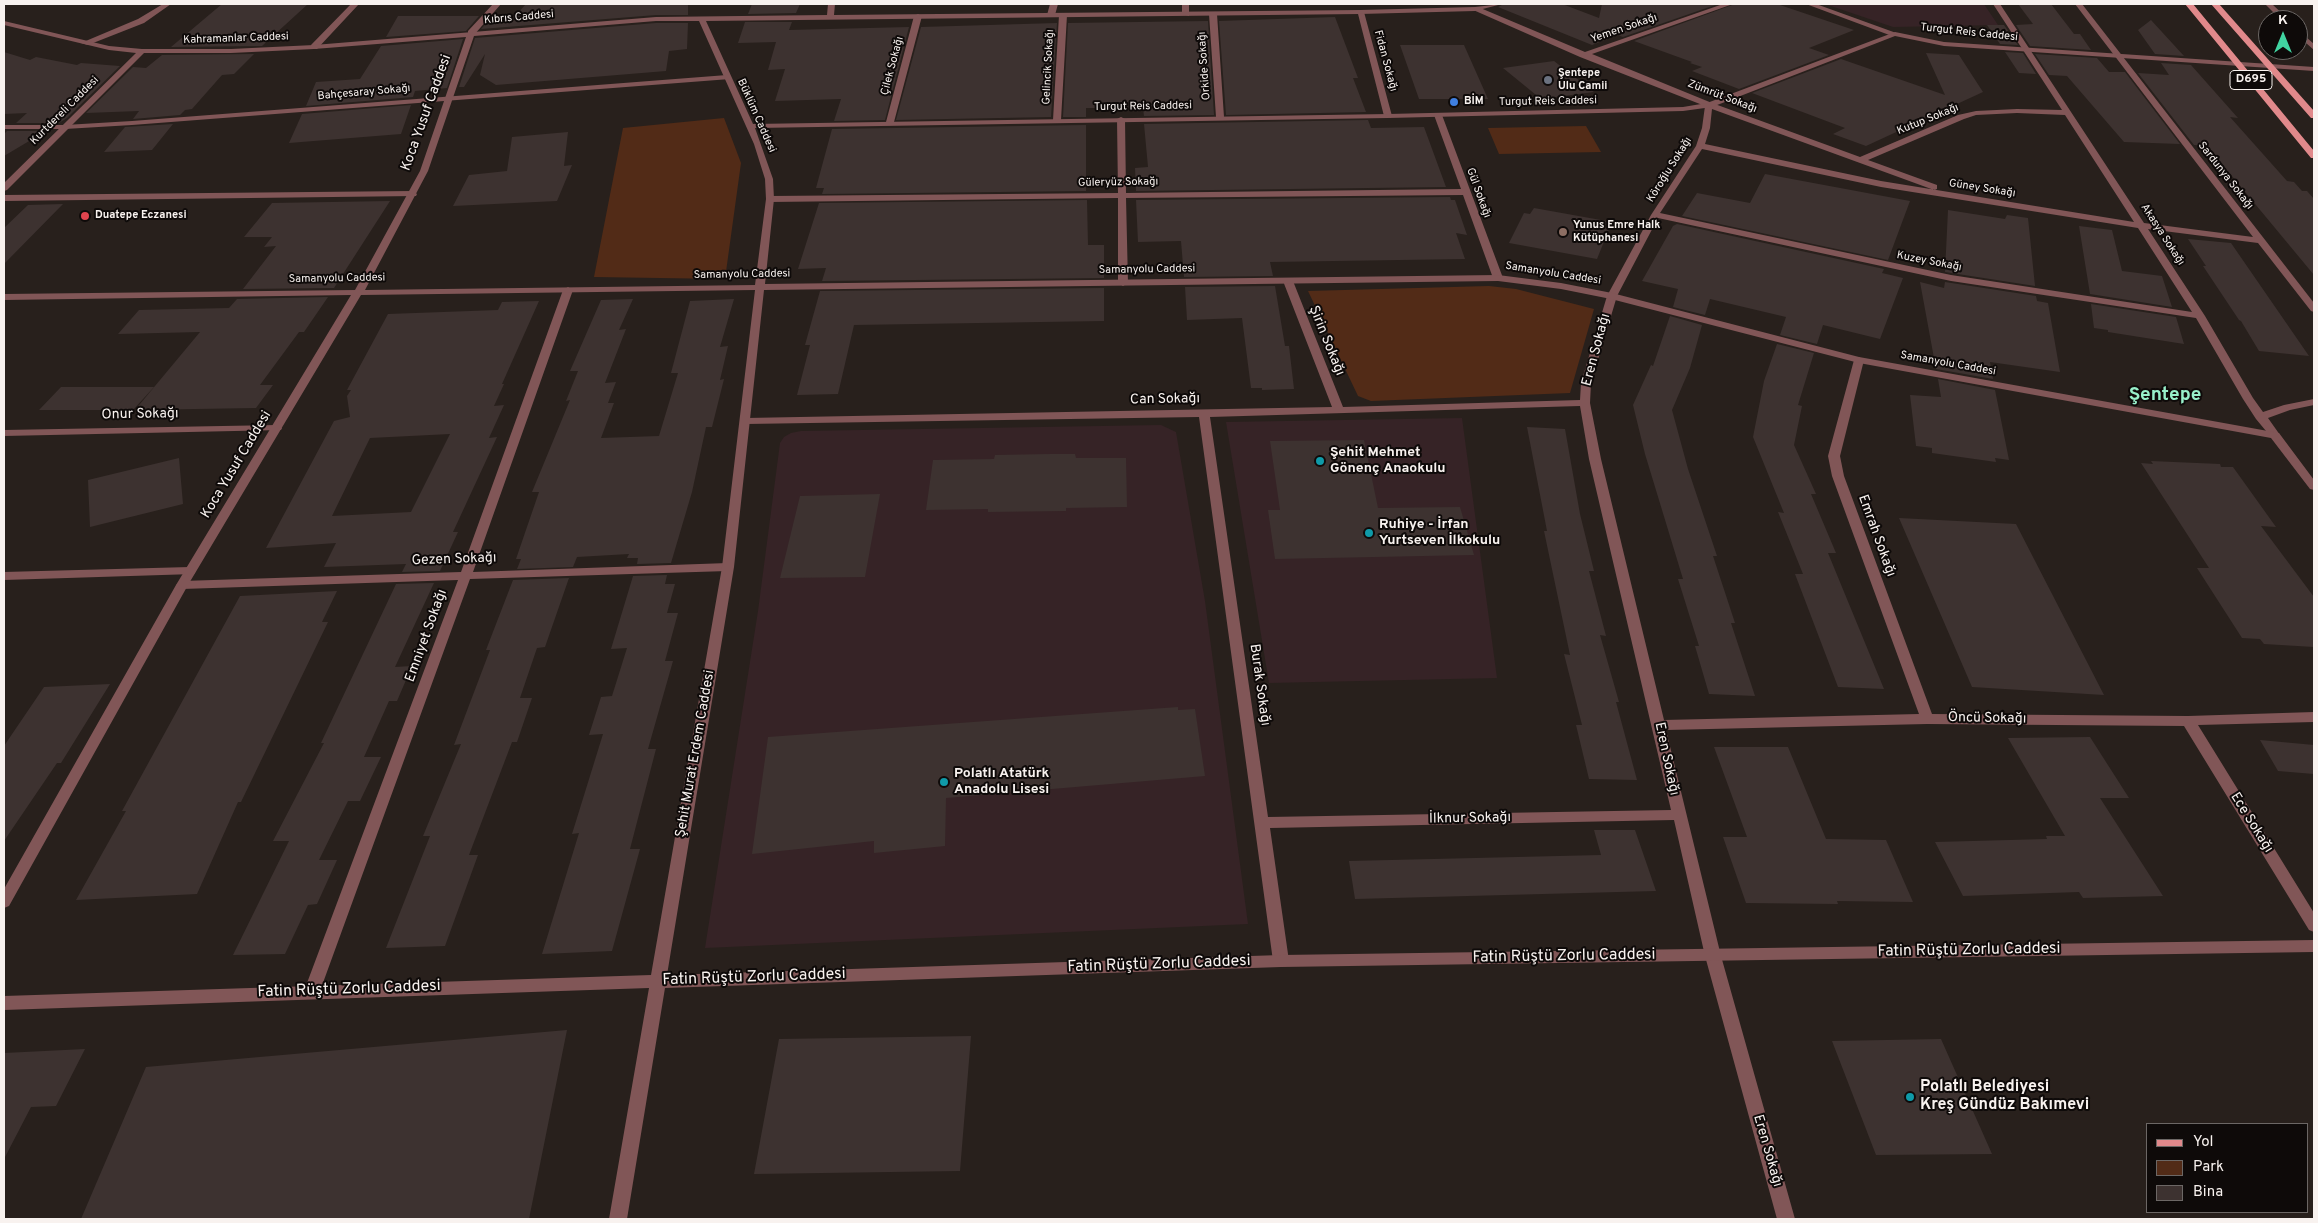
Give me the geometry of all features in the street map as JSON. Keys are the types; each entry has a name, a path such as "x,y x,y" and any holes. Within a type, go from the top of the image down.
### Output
{"main road":[{"name":"D695","path":"2188,4 2314,156"},
{"name":"D695","path":"2215,4 2314,116"}],"street":[{"path":"85,42 141,21 167,4"},
{"path":"314,47 355,4"},
{"path":"471,33 497,4"},
{"path":"830,16 831,4"},
{"path":"1051,15 1054,4"},
{"path":"1185,4 1186,14"},
{"name":"Kıbrıs Caddesi","path":"471,33 616,22 701,18 1360,12 1475,9 1498,4"},
{"name":"Yemen Sokağı","path":"1583,55 1729,4"},
{"path":"1810,4 1895,34"},
{"name":"Akasya Sokağı","path":"1997,4 2143,226 2200,316 2260,417 2314,487"},
{"name":"Sardunya Sokağı","path":"2079,4 2314,309"},
{"name":"Zümrüt Sokağı","path":"1475,9 1583,55 1709,105 1964,198"},
{"name":"Fidan Sokağı","path":"1360,12 1388,116"},
{"name":"Orkide Sokağı","path":"1213,14 1220,117"},
{"name":"Gelincik Sokağı","path":"1057,120 1063,15"},
{"name":"Çilek Sokağı","path":"890,122 918,16"},
{"name":"Büklüm Caddesi","path":"701,18 750,126 769,179 770,199 760,288"},
{"name":"Kahramanlar Caddesi","path":"4,23 109,48 142,51 231,51 314,47 471,33"},
{"name":"Koca Yusuf Caddesi","path":"4,902 190,571 359,291 413,194 424,171 471,33"},
{"name":"Turgut Reis Caddesi","path":"750,126 890,122 1652,111 1709,105 1895,34 1936,43 2314,69"},
{"name":"Kurtdereli Caddesi","path":"4,188 142,51"},
{"name":"Bahçesaray Sokağı","path":"4,127 65,127 727,77"},
{"name":"Köroğlu Sokağı","path":"1612,296 1655,215 1700,146 1706,128 1709,105"},
{"name":"Kutup Sokağı","path":"1861,160 1961,117 1976,113 2010,111 2067,113"},
{"name":"Gül Sokağı","path":"1438,115 1498,278"},
{"path":"1121,119 1124,283"},
{"name":"Güney Sokağı","path":"1700,146 1881,184 2143,226 2262,241"},
{"name":"Güleryüz Sokağı","path":"770,199 1466,192"},
{"path":"4,198 413,194"},
{"name":"Kuzey Sokağı","path":"1655,215 1951,278 2200,316"},
{"name":"Samanyolu Caddesi","path":"4,297 1498,278 1561,286 1612,296 1859,360 2275,435"},
{"name":"Şirin Sokağı","path":"1288,281 1339,411"},
{"name":"Şehit Murat Erdem Caddesi","path":"618,1219 728,567 760,288"},
{"name":"Emniyet Sokağı","path":"312,991 466,574 568,290"},
{"name":"Eren Sokağı","path":"1612,296 1586,383 1585,404 1595,459 1713,956 1786,1219"},
{"name":"Emrah Sokağı","path":"1859,360 1834,456 1838,476 1927,719"},
{"path":"2260,417 2288,407 2314,402"},
{"name":"Can Sokağı","path":"746,421 1204,414 1585,404"},
{"name":"Burak Sokağı","path":"1204,414 1281,961"},
{"name":"Onur Sokağı","path":"4,432 277,428"},
{"name":"Gezen Sokağı","path":"182,585 466,574 728,567"},
{"path":"4,576 190,571"},
{"name":"Öncü Sokağı","path":"1659,725 1927,719 2188,721 2314,717"},
{"name":"Ece Sokağı","path":"2188,721 2314,926"},
{"name":"İlknur Sokağı","path":"1262,823 1678,815"},
{"name":"Fatin Rüştü Zorlu Caddesi","path":"4,1003 312,991 1281,961 2314,946"}],"shaded area":[{"path":"1825,4 1984,4 1998,25 1893,27"},
{"path":"1462,418 1497,678 1269,683 1226,422"},
{"path":"1161,425 1176,432 1205,601 1248,924 705,948 758,611 780,443 784,437 801,431"}],"green space":[{"path":"724,118 741,163 725,279 594,277 623,128"},
{"path":"1586,126 1601,152 1499,154 1488,128"},
{"path":"1489,286 1516,289 1594,309 1570,393 1371,401 1358,396 1308,291"}],"building":[{"path":"222,4 308,4 262,46 171,47"},
{"path":"526,4 688,4 688,15 656,15 481,29 493,16 515,16"},
{"path":"752,4 800,4 796,13 748,14"},
{"path":"1504,4 1562,4 1599,18 1602,4 1718,4 1623,37 1618,35 1592,45 1498,7"},
{"path":"1735,4 1777,4 1854,30 1809,48 1829,55 1739,89 1692,71 1702,67 1690,63 1692,62 1634,41"},
{"path":"2018,4 2051,4 2074,34 2080,34 2091,50 2030,46 2016,25 2033,24"},
{"path":"398,16 479,16 466,31 386,37"},
{"path":"1335,17 1358,78 1353,78 1366,112 1226,115 1219,21"},
{"path":"2151,20 2184,56 2155,54 2138,30"},
{"path":"1208,21 1214,115 1144,116 1143,108 1086,108 1086,117 1063,117 1068,23"},
{"path":"745,22 792,22 789,30 909,27 885,120 834,121 841,99 775,101 785,69 768,70 776,42 738,43"},
{"path":"656,23 688,23 687,49 669,51 666,71 496,85 480,75 485,54 464,87 459,87 475,38"},
{"path":"1057,23 1051,117 896,120 921,27"},
{"path":"1987,25 2004,25 2018,45 2000,44"},
{"path":"463,39 447,88 415,91 413,97 306,106 316,82 360,79 381,46"},
{"path":"1400,45 1464,45 1488,99 1419,99"},
{"path":"4,52 30,60 36,57 77,65 81,63 120,66 67,118 59,123 16,123 27,113 4,114"},
{"path":"2005,52 2023,53 2036,74 2019,73"},
{"path":"1926,53 1959,55 1983,92 1866,146 1833,134 1845,128 1752,93 1841,59 1945,95"},
{"path":"254,54 234,74 222,75 192,109 185,110 180,115 133,119 139,111 86,113 133,67 146,68 162,55"},
{"path":"2035,54 2097,58 2109,72 2125,72 2180,144 2124,142 2067,76 2049,75"},
{"name":"Şentepe Ulu Camii","path":"1554,61 1594,92 1541,99 1503,68"},
{"path":"2161,63 2191,65 2238,118 2230,117 2287,181 2294,182 2302,191 2307,191 2314,199 2314,275 2207,146 2194,145 2138,73 2169,75"},
{"path":"411,105 401,134 289,143 302,114"},
{"path":"1368,120 1371,128 1424,127 1446,187 1136,191 1135,168 1148,167 1144,124"},
{"path":"173,124 152,150 104,152 125,127"},
{"path":"1086,125 1086,191 822,194 824,188 816,188 832,129"},
{"path":"7,131 46,131 4,156 4,134"},
{"path":"568,132 564,166 572,165 557,201 453,206 469,175 507,171 512,137"},
{"path":"1765,174 1910,201 1888,260 1682,216 1697,193 1750,203"},
{"path":"1450,197 1451,200 1455,200 1467,235 1456,233 1465,259 1270,262 1273,276 1184,277 1181,241 1138,242 1136,200"},
{"path":"1087,200 1088,245 1104,245 1104,278 822,281 826,268 798,269 819,203"},
{"path":"390,201 334,288 243,289 276,246 264,247 272,237 244,237 272,203"},
{"path":"63,204 4,264 4,228 28,205"},
{"name":"Yunus Emre Halk Kütüphanesi","path":"1534,208 1612,222 1597,259 1509,243 1524,213 1530,214"},
{"path":"1948,210 2005,219 2007,215 2028,218 2035,286 1945,272"},
{"path":"1677,224 1884,269 1882,273 1903,278 1880,339 1823,325 1817,344 1780,335 1786,317 1710,299 1705,315 1673,307 1678,289 1642,281 1673,226"},
{"path":"2079,226 2112,230 2122,271 2162,276 2172,307 2090,294"},
{"path":"2188,239 2231,243 2309,356 2259,351 2203,266 2206,266"},
{"path":"1920,282 1944,288 1945,282 2036,296 2037,301 2048,303 2060,372 1990,362 1993,379 1936,369"},
{"path":"1275,286 1285,346 1289,346 1294,389 1262,390 1262,388 1251,388 1242,318 1187,320 1185,287"},
{"path":"1104,288 1104,321 854,325 838,394 797,395 810,345 805,345 820,291"},
{"path":"328,297 304,332 299,332 260,385 273,385 256,408 135,410 200,332 118,334 139,310 229,308 237,299"},
{"path":"633,299 619,330 626,329 605,383 616,382 608,403 614,403 601,438 659,436 678,373 671,373 690,301 734,299 720,347 728,346 720,380 724,379 712,427 706,427 692,492 671,563 637,564 638,558 627,558 629,554 577,557 573,567 517,569 521,559 516,559 539,492 532,492 570,400 566,401 578,371 570,371 601,300"},
{"path":"539,301 494,406 504,405 489,438 497,437 453,532 458,532 440,571 402,572 406,564 324,567 336,543 266,548 334,421 350,417 347,396 351,390 347,390 388,314 498,310 502,302","holes":["450,434 411,512 332,516 370,438"]},
{"path":"2091,304 2176,317 2184,344 2094,328"},
{"path":"1670,316 1702,325 1690,368 1672,410 1688,469 1717,556 1713,556 1735,623 1731,623 1755,696 1709,694 1695,646 1699,646 1678,579 1683,579 1645,454 1633,405 1651,365 1653,366"},
{"path":"1777,344 1814,353 1798,405 1802,406 1794,445 1816,494 1811,494 1836,553 1828,553 1884,689 1838,687 1795,574 1803,574 1778,512 1784,513 1753,437 1764,381"},
{"path":"1938,379 1995,390 2009,460 1995,458 1996,462 1932,453 1932,448 1916,446 1910,395 1941,397"},
{"path":"61,387 154,387 133,410 39,410"},
{"path":"1527,427 1565,429 1580,514 1594,571 1589,571 1606,636 1600,635 1619,702 1616,702 1637,780 1589,779 1576,725 1582,725 1564,654 1570,655 1544,531 1547,531"},
{"path":"1364,440 1378,508 1460,507 1474,555 1275,559 1268,510 1280,510 1270,441"},
{"path":"1075,454 1076,458 1126,458 1127,507 1066,508 1066,511 988,512 988,509 926,510 933,460 994,459 995,455"},
{"path":"179,458 183,504 90,527 88,480"},
{"path":"2151,461 2220,464 2221,467 2233,467 2276,527 2261,526 2314,597 2314,647 2264,644 2260,639 2242,638 2197,568 2209,568 2141,463 2153,464"},
{"path":"880,494 865,577 780,578 800,496"},
{"path":"1899,518 2016,524 2104,695 1972,687"},
{"path":"667,575 665,584 675,584 667,613 678,613 665,661 673,661 648,749 656,749 630,849 640,849 612,951 542,954 579,833 572,834 603,734 589,735 601,697 612,696 627,648 611,649 633,576"},
{"path":"569,578 545,647 537,648 520,698 532,698 517,742 512,742 469,855 478,855 445,946 386,948 430,836 423,836 461,744 454,745 490,650 486,650 513,580"},
{"path":"434,583 395,667 412,666 397,701 389,701 364,757 381,757 360,801 348,801 319,860 337,860 317,904 308,905 285,954 233,955 289,841 273,841 324,743 321,743 396,584"},
{"path":"337,591 322,622 328,622 241,802 238,802 197,894 76,900 126,811 122,811 240,596"},
{"path":"110,684 61,763 57,763 4,841 4,746 44,687"},
{"name":"Polatlı Atatürk Anadolu Lisesi","path":"1178,707 1178,710 1195,709 1205,776 946,798 945,846 874,853 874,841 752,854 768,737"},
{"path":"2090,737 2129,798 2100,798 2163,896 2083,898 2079,892 1963,896 1935,842 2047,839 2046,836 2065,836 2008,738"},
{"path":"2260,740 2314,745 2314,774 2278,771"},
{"path":"1714,747 1788,747 1826,839 1886,840 1913,902 1837,901 1838,904 1746,903 1723,837 1747,837"},
{"path":"1594,830 1635,830 1656,891 1355,899 1349,861 1601,855"},
{"path":"567,1030 529,1219 81,1219 146,1067"},
{"path":"971,1036 960,1171 754,1174 779,1039"},
{"name":"Polatlı Belediyesi Kreş Gündüz Bakımevi","path":"1941,1039 1992,1154 1876,1155 1832,1041"},
{"path":"85,1049 56,1106 31,1107 4,1159 4,1053"}],"place":[{"name":"Şentepe Ulu Camii","path":"1548,80"},
{"name":"BİM","path":"1454,102"},
{"name":"Duatepe Eczanesi","path":"85,216"},
{"name":"Yunus Emre Halk Kütüphanesi","path":"1563,232"},
{"name":"Şehit Mehmet Gönenç Anaokulu","path":"1320,461"},
{"name":"Ruhiye - İrfan Yurtseven İlkokulu","path":"1369,533"},
{"name":"Polatlı Atatürk Anadolu Lisesi","path":"944,782"},
{"name":"Polatlı Belediyesi Kreş Gündüz Bakımevi","path":"1910,1097"}],"district":[{"name":"Şentepe","path":"2165,396"}]}
